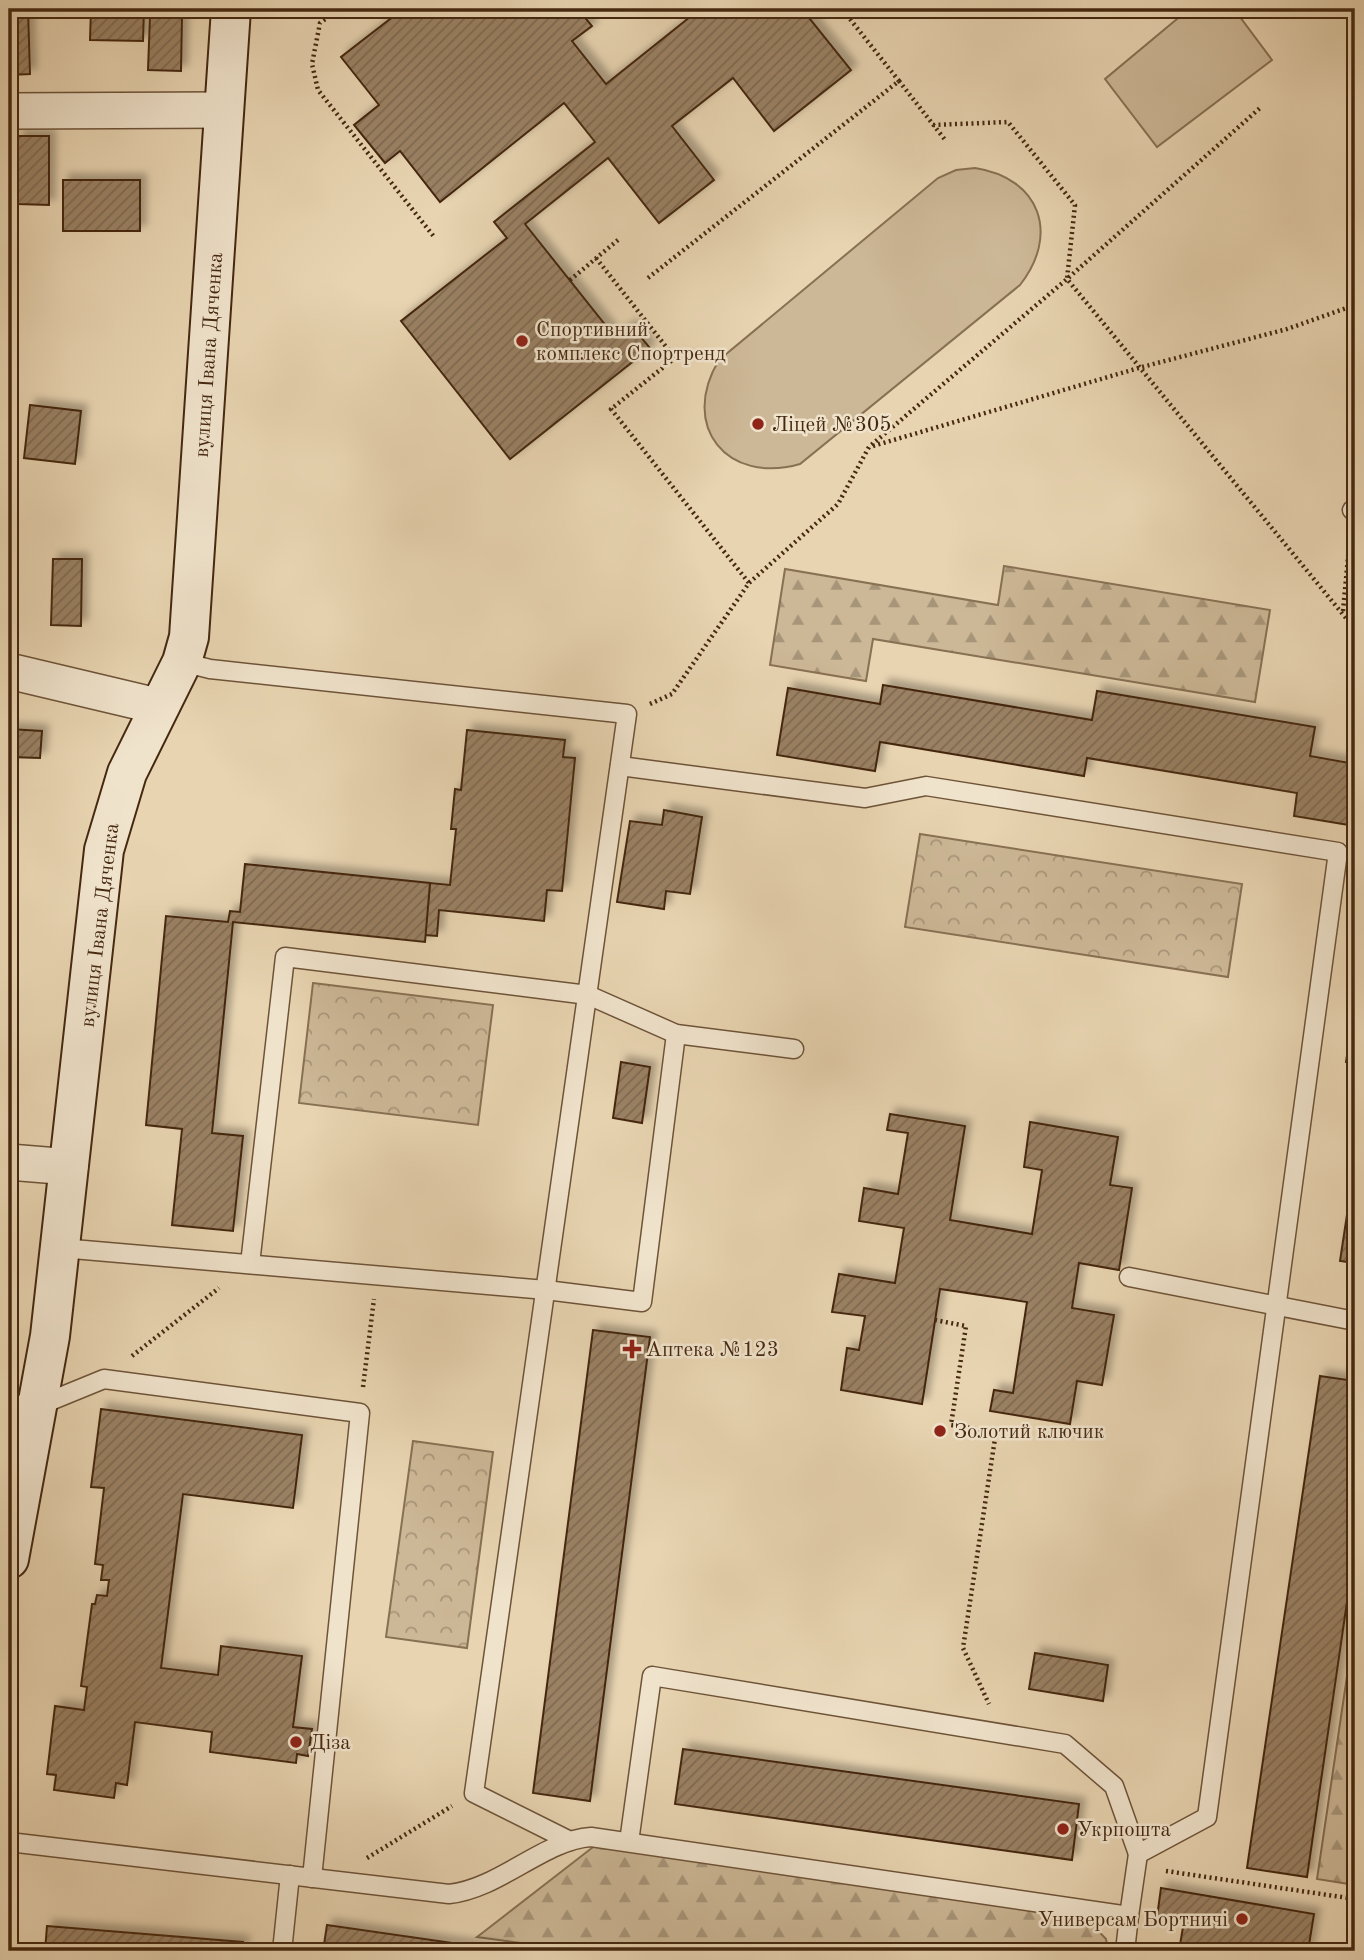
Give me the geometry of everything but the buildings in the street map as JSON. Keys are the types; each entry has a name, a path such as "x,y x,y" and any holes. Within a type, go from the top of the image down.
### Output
{"street":[{"name":"вулиця Івана Дяченка","path":"9,1559 23,1405 61,1248 104,850 127,773 182,662 188,637 231,9"},
{"path":"9,111 225,110"},
{"path":"9,671 161,707"},
{"path":"9,1162 70,1167"}],"lane":[{"path":"182,662 209,669 627,714 474,1793 570,1842"},
{"path":"620,766 865,798 926,786 1338,852 1207,1817 1137,1860"},
{"path":"250,1264 285,957 588,995 676,1034 794,1049"},
{"path":"61,1248 546,1290 642,1303 676,1034"},
{"path":"1129,1277 1355,1321"},
{"path":"23,1405 104,1378 360,1413 312,1878"},
{"path":"629,1842 652,1676 1065,1744 1114,1786 1137,1860 1125,1951"},
{"path":"9,1842 449,1894 464,1893 570,1842 591,1837 1129,1916"},
{"path":"282,1951 290,1875"}],"path":[{"path":"338,9 320,23 312,64 318,90 435,238"},
{"path":"842,9 946,141"},
{"path":"648,278 899,81"},
{"path":"627,714 672,694 749,583 838,504 869,447 1068,279 1259,108"},
{"path":"933,125 1008,122 1075,205 1068,279 1355,629"},
{"path":"570,280 618,240"},
{"path":"596,258 676,358 611,409 749,583"},
{"path":"869,447 1142,367 1287,329 1355,305"},
{"path":"1343,612 1354,510"},
{"path":"104,1378 250,1264"},
{"path":"360,1413 377,1275"},
{"path":"935,1320 966,1326 951,1425 996,1432 963,1648 1002,1734"},
{"path":"330,1880 474,1793"},
{"path":"1137,1860 1355,1899"}],"green space":[{"path":"1189,9 1234,9 1272,60 1157,147 1105,79"},
{"path":"975,168 997,174 1015,183 1028,196 1037,211 1039,247 1032,266 1020,285 800,464 774,468 751,466 732,458 717,445 708,427 705,407 708,384 719,360 938,178 956,170"},
{"path":"1004,566 1270,610 1255,702 873,639 866,681 770,665 785,569 998,605"},
{"path":"920,834 1242,884 1228,977 905,927"},
{"path":"313,983 493,1005 478,1125 299,1103"},
{"path":"413,1441 493,1452 467,1648 386,1637"},
{"path":"1355,1622 1355,1885 1317,1879"},
{"path":"597,1844 1085,1917 1106,1939 1108,1951 580,1951 477,1937"}],"place":[{"name":"Спортивний комплекс Спортренд","path":"522,341"},
{"name":"Ліцей №305","path":"758,424"},
{"name":"Аптека №123","path":"632,1349"},
{"name":"Золотий ключик","path":"940,1431"},
{"name":"Діза","path":"296,1742"},
{"name":"Укрпошта","path":"1063,1829"},
{"name":"Универсам Бортничі","path":"1242,1919"}]}
